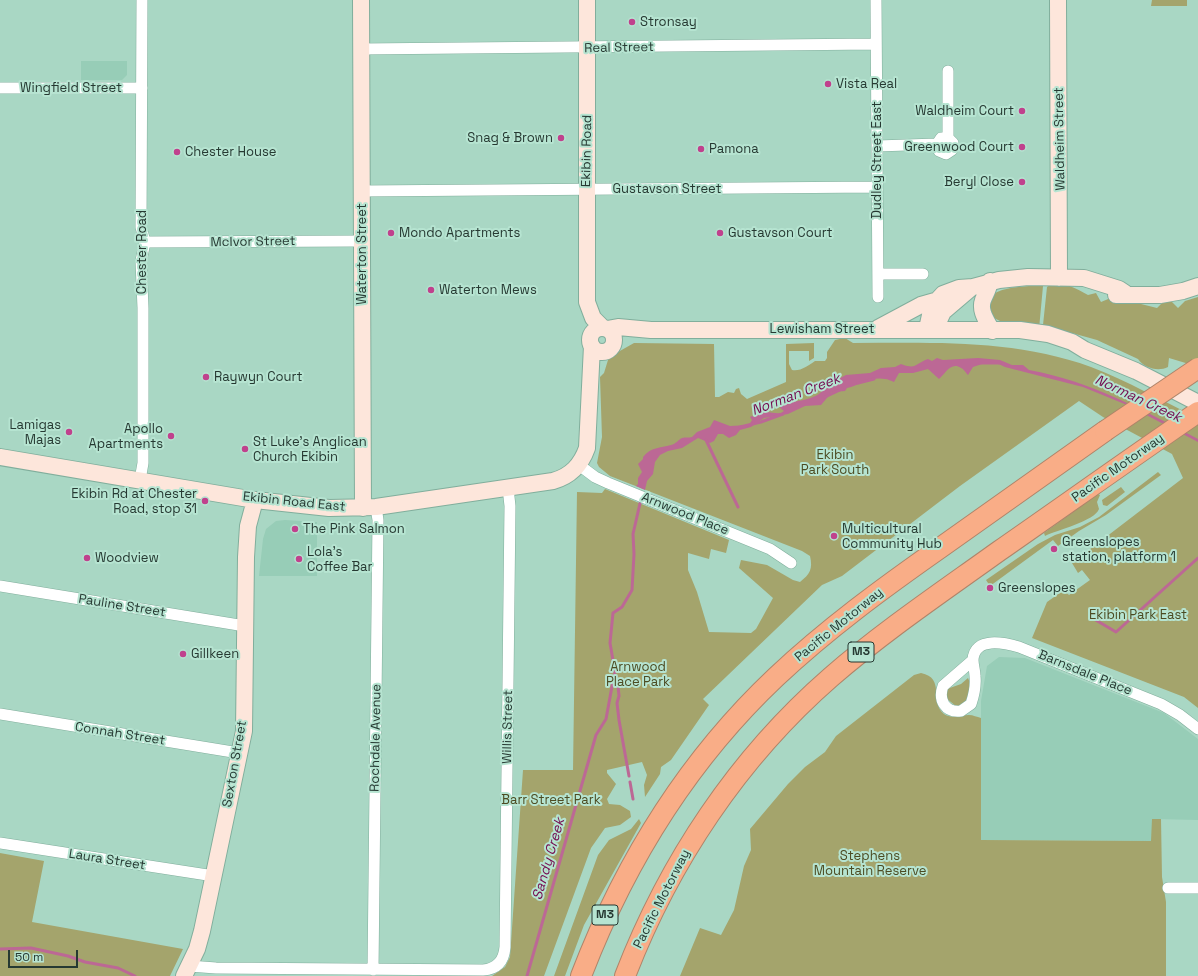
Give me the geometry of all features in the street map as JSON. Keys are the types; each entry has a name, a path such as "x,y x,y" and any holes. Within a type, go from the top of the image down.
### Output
{"highway":[{"name":"Pacific Motorway","path":"581,976 606,913 646,840 666,808 705,755 752,701 794,660 856,609 1105,432 1198,368"},
{"name":"Pacific Motorway","path":"625,976 661,895 701,826 757,752 803,702 855,656 890,630 1198,412"}],"main road":[{"name":"Waterton Street","path":"361,0 361,191 369,508"},
{"name":"Ekibin Road","path":"587,0 587,302 602,340"},
{"name":"Waldheim Street","path":"1058,0 1059,278"},
{"path":"931,329 930,312 935,301 943,294 958,288 973,287 990,281 1028,277 1059,278 1066,276 1084,278 1119,289 1125,293 1160,295 1183,291 1198,286"},
{"path":"990,281 982,308 992,331"},
{"path":"931,329 949,306 973,287"},
{"path":"876,329 921,305 935,301"},
{"name":"Lewisham Street","path":"602,340 626,339 651,330 1020,330 1048,334 1072,342 1085,350 1136,371 1198,403"},
{"name":"Ekibin Road East","path":"0,457 255,500 329,508 369,508 558,480 570,473 579,465 589,443 590,389 602,340"},
{"name":"Sexton Street","path":"187,971 200,941 244,731 247,536 255,500"}],"street":[{"name":"Chester Road","path":"140,480 143,463 143,308 141,261 145,242 141,227 142,0"},
{"name":"Dudley Street East","path":"876,0 878,296"},
{"name":"Real Street","path":"361,49 588,48 876,44"},
{"path":"877,146 937,144 939,151 946,154 952,150 953,143 948,138 948,71"},
{"name":"Wingfield Street","path":"0,88 142,88"},
{"name":"Gustavson Street","path":"361,191 877,187"},
{"name":"McIvor Street","path":"145,242 362,241"},
{"path":"878,274 923,274"},
{"name":"Arnwood Place","path":"579,465 595,477 770,549 791,563"},
{"name":"Willis Street","path":"373,970 483,970 490,969 498,965 503,958 505,948 510,506 508,488"},
{"name":"Rochdale Avenue","path":"369,508 378,520 373,970"},
{"name":"Pauline Street","path":"0,586 245,626"},
{"name":"Barnsdale Place","path":"973,660 978,648 986,644 998,643 1019,647 1161,704 1198,729"},
{"name":"Connah Street","path":"0,714 239,753"},
{"name":"Laura Street","path":"0,843 214,876"},
{"path":"1168,888 1198,888"},
{"path":"187,971 209,968 373,970"}],"shaded area":[{"path":"81,61 127,61 127,75 122,80 81,80"},
{"path":"937,358 943,360 978,358 1000,360 1012,365 1023,365 1029,370 1073,381 1136,407 1198,439 1198,442 1127,405 1083,387 1005,367 994,362 988,362 973,367 968,375 964,370 954,366 948,369 939,379 928,369 913,373 899,373 894,382 880,378 870,380 847,388 845,391 832,392 821,405 805,406 788,414 764,418 751,427 740,430 736,435 729,438 723,434 718,434 714,441 710,443 698,438 682,448 668,451 660,455 655,462 653,474 647,481 645,490 636,486 638,484 638,478 642,472 638,464 649,451 676,443 682,438 692,437 697,432 710,427 714,420 730,426 749,425 752,420 750,417 755,417 764,412 781,413 784,411 780,408 781,406 812,398 822,391 825,386 846,375 870,373 881,368 895,367 901,364 906,366 915,366 928,359 932,361"},
{"path":"285,520 317,522 317,576 259,576 263,539 266,529 276,521"},
{"path":"999,657 1025,658 1164,713 1198,739 1198,820 1152,819 1152,841 981,840 981,701 987,666"}],"green space":[{"path":"1152,0 1187,0 1187,6 1151,6"},
{"path":"1054,282 1067,285 1088,295 1096,293 1101,302 1113,297 1157,308 1164,301 1170,300 1178,308 1185,301 1198,297 1198,358 1189,364 1169,358 1168,367 1156,369 1147,367 1138,359 1097,340 1043,325 1047,287"},
{"path":"1029,286 1043,286 1039,329 1002,322 990,316 989,298 1002,290"},
{"path":"845,338 853,343 974,344 1033,351 1091,367 1118,378 1198,418 1198,708 1184,697 1032,638 1047,602 1064,590 1069,595 1090,580 1082,570 1078,573 1072,563 1183,478 1172,454 1103,417 1079,401 960,486 842,576 822,585 703,699 709,705 671,760 661,767 660,774 645,797 644,785 647,775 642,762 607,770 607,773 616,784 607,799 609,804 620,805 630,811 631,817 620,825 605,828 591,848 544,976 492,976 505,967 510,957 523,770 573,770 577,492 602,493 605,489 729,540 726,553 711,549 709,559 688,553 688,570 697,592 709,632 751,633 756,629 773,598 739,568 741,560 767,565 793,580 800,582 808,574 811,568 810,556 802,551 610,476 599,467 597,463 602,437 600,377 604,373 608,360 611,356 634,343 714,344 715,397 719,397 728,392 734,393 736,389 739,388 741,394 747,399 786,382 786,344 814,343 814,358 809,361 809,351 789,351 789,364 792,370 798,370 815,361 825,361 827,358 827,352 835,340"},
{"path":"1158,472 1161,475 1106,515 1079,531 1058,546 1053,540 990,586 986,580 1038,544 1055,535 1080,527 1099,517"},
{"path":"1121,487 1125,492 1107,506 1103,505 1102,500"},
{"path":"1098,494 1100,495 1097,502 1099,509 1091,517 1045,536 1044,533"},
{"name":"Stephens Mountain Reserve","path":"921,673 929,676 933,680 938,703 944,714 953,717 970,715 981,718 981,840 1151,841 1152,819 1161,819 1162,877 1166,902 1166,976 680,976 700,928 721,935 734,910 744,866 751,850 750,829 788,784 805,767 825,752 836,736 914,675"},
{"path":"968,678 971,685 968,695 965,701 957,707 946,698 947,689 961,684"},
{"path":"639,819 641,823 584,925 565,976 554,976 598,855 609,840 631,829"},
{"path":"0,853 44,861 32,922 183,949 170,976 0,976"}],"waterway":[{"name":"Norman Creek","path":"980,363 1000,363"},
{"name":"Norman Creek","path":"858,383 874,379"},
{"name":"Norman Creek","path":"825,397 842,389"},
{"name":"Norman Creek","path":"740,427 761,422 783,414"},
{"path":"706,440 738,507"},
{"name":"Norman Creek","path":"629,776 619,720 617,703 619,696 618,686 613,681 615,672 610,643 613,613 622,607 632,590 634,554 633,534 641,499"},
{"path":"1094,619 1116,632 1198,558"},
{"name":"Sandy Creek","path":"527,976 596,735 606,719 613,681"},
{"name":"Norman Creek","path":"630,782 633,799"},
{"name":"Sandy Creek","path":"0,949 31,948 68,956 85,962 118,968 135,976"}],"place":[{"name":"Stronsay","path":"632,22"},
{"name":"Vista Real","path":"828,84"},
{"name":"Waldheim Court","path":"1022,111"},
{"name":"Snag & Brown","path":"561,138"},
{"name":"Greenwood Court","path":"1022,147"},
{"name":"Pamona","path":"701,149"},
{"name":"Chester House","path":"177,152"},
{"name":"Beryl Close","path":"1022,182"},
{"name":"Mondo Apartments","path":"391,233"},
{"name":"Gustavson Court","path":"720,233"},
{"name":"Waterton Mews","path":"431,290"},
{"name":"Raywyn Court","path":"206,377"},
{"name":"Lamigas Majas","path":"69,432"},
{"name":"Apollo Apartments","path":"171,436"},
{"name":"St Luke's Anglican Church Ekibin","path":"245,449"},
{"name":"Ekibin Rd at Chester Road, stop 31","path":"205,501"},
{"name":"The Pink Salmon","path":"295,529"},
{"name":"Multicultural Community Hub","path":"834,536"},
{"name":"Greenslopes station, platform 1","path":"1054,549"},
{"name":"Woodview","path":"87,558"},
{"name":"Lola's Coffee Bar","path":"299,559"},
{"name":"Greenslopes","path":"990,588"},
{"name":"Gillkeen","path":"183,654"}],"park label":[{"name":"Ekibin Park South","path":"835,462"},
{"name":"Ekibin Park East","path":"1138,615"},
{"name":"Arnwood Place Park","path":"638,674"},
{"name":"Barr Street Park","path":"551,800"}]}
